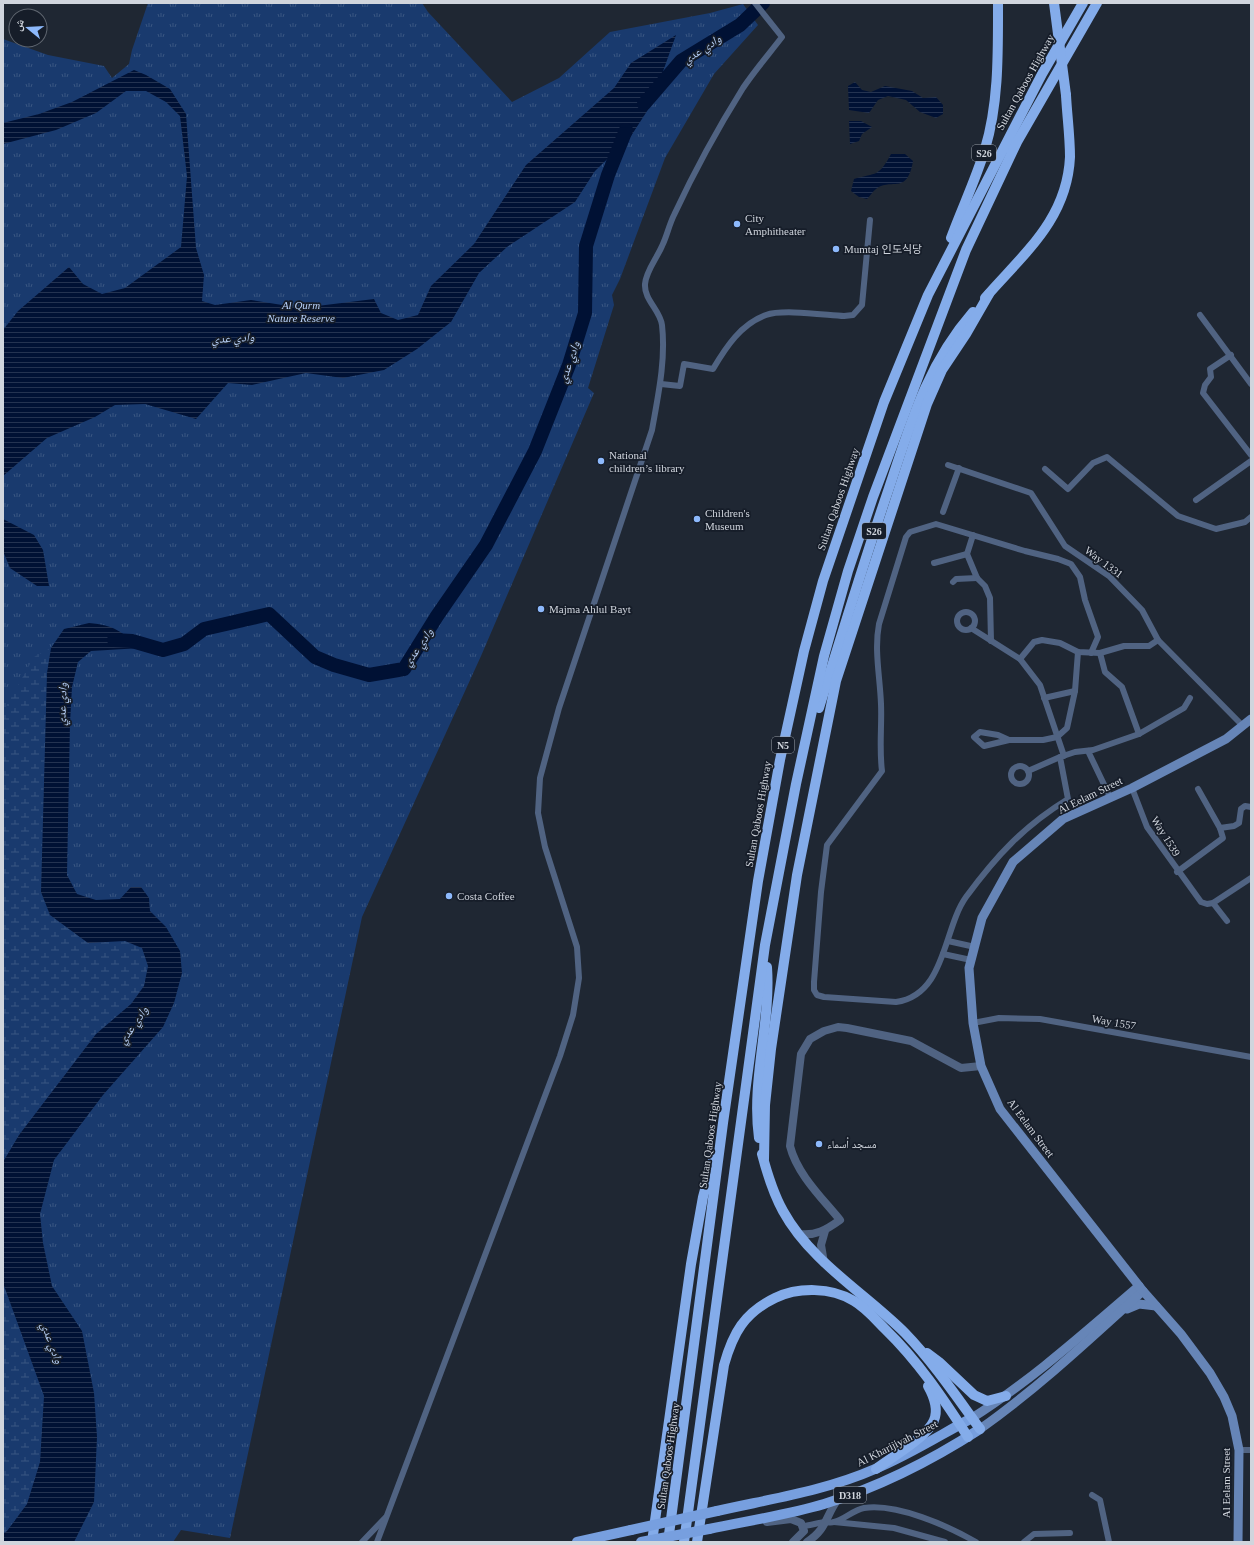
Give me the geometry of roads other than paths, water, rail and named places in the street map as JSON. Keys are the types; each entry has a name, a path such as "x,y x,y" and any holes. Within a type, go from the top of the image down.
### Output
{"highway":[{"name":"S26","path":"928,294 986,148 994,105 997,62 998,3"},
{"name":"S26","path":"796,784 877,523 922,392 938,360 959,329 1039,239 1056,211 1067,183 1070,156 1066,95 1054,3"},
{"name":"Sultan Qaboos Highway","path":"668,1542 723,1123 758,882 780,760 804,651 823,581 860,468 884,402 928,294 1042,74 1083,3"},
{"name":"Sultan Qaboos Highway","path":"684,1542 765,945 796,784 824,656 848,571 873,497 966,250 1016,142 1096,3"},
{"path":"764,1159 766,1091 794,891 810,803 836,681 927,404 942,370 966,334 989,294"},
{"path":"765,945 768,994 756,1115 758,1137 768,1175 783,1210 799,1234 824,1263 903,1332 919,1348 980,1429"},
{"path":"652,1542 692,1257 702,1197 723,1123"},
{"path":"697,1542 724,1365 729,1347 738,1328 760,1305 782,1294 805,1290 838,1294 852,1300 866,1309 910,1354 941,1395 968,1436"},
{"path":"919,1348 940,1362 974,1395 987,1401 1006,1396"},
{"path":"876,1469 924,1434 932,1427 935,1420 937,1407 934,1397 910,1354"},
{"path":"701,1542 702,1511"}],"main road":[{"name":"Al Eelam Street","path":"1238,1542 1239,1450 1232,1416 1224,1397 1210,1373 1181,1334 1141,1289 1000,1109 981,1066 973,1022 969,968 982,918 1013,862 1063,819 1132,788 1226,739 1251,719"},
{"path":"1119,1308 1130,1281 1127,1271"},
{"name":"Al Kharijiyah Street","path":"577,1542 825,1486 876,1469 972,1418 1006,1396 1119,1308 1141,1289"},
{"path":"1119,1308 1139,1304 1156,1306"},
{"name":"Al Kharijiyah Street","path":"641,1542 709,1529 838,1499 861,1491 892,1477 980,1429 1013,1406 1046,1379 1119,1308"}],"street":[{"path":"377,1542 389,1514 560,1056 573,1015 579,978 578,946 545,847 538,813 540,778 559,708 652,430 661,384 663,357 662,326 660,314 647,296 645,286 646,277 663,245 673,217 720,128 744,88 782,37 755,3"},
{"path":"661,384 680,386 684,364 713,369 726,347 741,331 753,321 767,314 853,315 862,305 870,220"},
{"path":"1200,315 1251,384"},
{"path":"1231,355 1210,370 1211,378 1205,385 1203,393 1251,455"},
{"path":"1045,469 1068,489 1093,463 1107,457 1178,516 1216,528 1244,522 1251,517"},
{"path":"1196,500 1251,461"},
{"name":"Way 1331","path":"948,465 1031,493 1065,546 1109,576 1142,610 1158,640 1244,726"},
{"path":"943,512 959,468"},
{"path":"971,628 1020,659 1040,685 1058,737 1068,799 1016,837 992,864 966,898 955,916 944,954 938,967 929,981 916,993 904,1001 824,998 817,995 814,990 821,892 827,845 882,771 880,736 881,704 877,635 902,548 910,532 936,524 1071,564 1080,577 1085,600 1098,637 1091,653"},
{"path":"973,535 967,554 977,578 985,586 990,598 991,641"},
{"path":"934,563 967,554"},
{"path":"952,582 956,579 977,578"},
{"path":"1020,659 1034,642 1042,640 1060,644 1078,652 1100,653 1124,646 1149,646 1158,640"},
{"path":"1009,740 998,735 980,732 974,737 984,746 1009,740 1043,740 1058,737 1067,728 1075,691 1078,652"},
{"path":"1100,653 1104,672 1122,687 1139,734"},
{"path":"1044,698 1075,691"},
{"path":"1028,771 1062,756 1088,751 1139,734 1184,708 1190,698"},
{"path":"1088,751 1110,797"},
{"name":"Way 1539","path":"1132,788 1147,828 1177,872 1201,902 1207,904 1213,903"},
{"path":"1198,789 1220,828 1234,826 1239,823 1242,809 1245,806 1251,807"},
{"name":"Way 1539","path":"1177,872 1220,841 1223,834 1220,828"},
{"path":"1227,921 1213,903 1251,878"},
{"path":"948,940 974,947"},
{"path":"944,954 971,960"},
{"name":"Way 1557","path":"973,1022 1000,1018 1040,1019 1251,1057"},
{"path":"799,1234 825,1231 840,1220 800,1171 793,1157 790,1146 801,1054 810,1039 831,1029 847,1028 911,1040 961,1068 981,1066"},
{"path":"824,1263 821,1245 825,1231"},
{"path":"1239,1450 1251,1450"},
{"path":"1092,1495 1100,1500 1109,1542"},
{"path":"830,1522 829,1511 838,1499"},
{"path":"807,1542 817,1536 830,1522 856,1510 866,1508 911,1513 976,1542"},
{"path":"362,1542 372,1534 389,1514"},
{"path":"727,1525 790,1519 801,1523 804,1526 830,1522 894,1528 945,1542"},
{"path":"793,1542 802,1535 804,1526"},
{"path":"1024,1542 1034,1534 1070,1533"}],"water":[{"path":"676,35 651,105 631,136 595,171 575,202 507,247 479,273 451,322 417,349 384,370 343,378 306,373 252,385 228,383 196,419 145,404 115,405 95,417 47,438 3,476 3,330 18,311 69,267 83,284 102,294 125,288 181,247 187,176 180,116 166,102 146,91 126,91 96,113 56,130 3,144 3,123 39,114 72,102 134,70 146,75 170,89 186,114 196,248 204,275 202,301 215,305 251,300 301,308 374,299 381,313 398,320 418,315 431,286 474,244 526,165 614,88 631,63"},
{"path":"855,82 862,90 871,92 885,86 912,91 923,98 936,97 943,105 943,114 936,118 920,112 906,100 888,96 878,100 869,113 849,110 848,86"},
{"path":"849,121 861,121 872,127 862,134 859,141 850,144"},
{"path":"891,154 905,154 913,161 910,172 903,182 882,186 875,190 867,199 859,197 851,191 854,179 880,171"},
{"path":"3,519 34,535 43,550 49,586 37,586 10,568 3,551"},
{"path":"89,623 98,624 117,630 141,648 91,651 78,662 72,687 70,723 67,875 77,894 96,900 120,899 131,887 141,887 149,898 150,911 166,927 180,951 182,973 174,1003 163,1027 103,1095 54,1160 40,1214 43,1243 52,1286 82,1331 94,1393 97,1437 94,1502 74,1542 3,1542 3,1534 7,1531 27,1504 40,1462 44,1396 3,1283 3,1162 19,1135 96,1034 131,1004 144,986 148,966 142,948 125,941 88,943 50,915 41,892 47,673 51,648 64,629"}],"waterway":[{"name":"وادي عدي","path":"644,104 681,61 740,25 763,3"},
{"name":"وادي عدي","path":"114,640 132,641 163,650 184,644 204,629 269,614 315,657 334,665 369,675 404,669 437,616 486,545 535,451 569,365 585,313 586,246 608,175 626,130"}],"place":[{"name":"City Amphitheater","path":"737,224"},
{"name":"Mumtaj 인도식당","path":"836,249"},
{"name":"National children’s library","path":"601,461"},
{"name":"Children's Museum","path":"697,519"},
{"name":"Majma Ahlul Bayt","path":"541,609"},
{"name":"Costa Coffee","path":"449,896"},
{"name":"مسجد أسماء","path":"819,1144"}],"park label":[{"name":"Al Qurm Nature Reserve","path":"301,311"}]}
